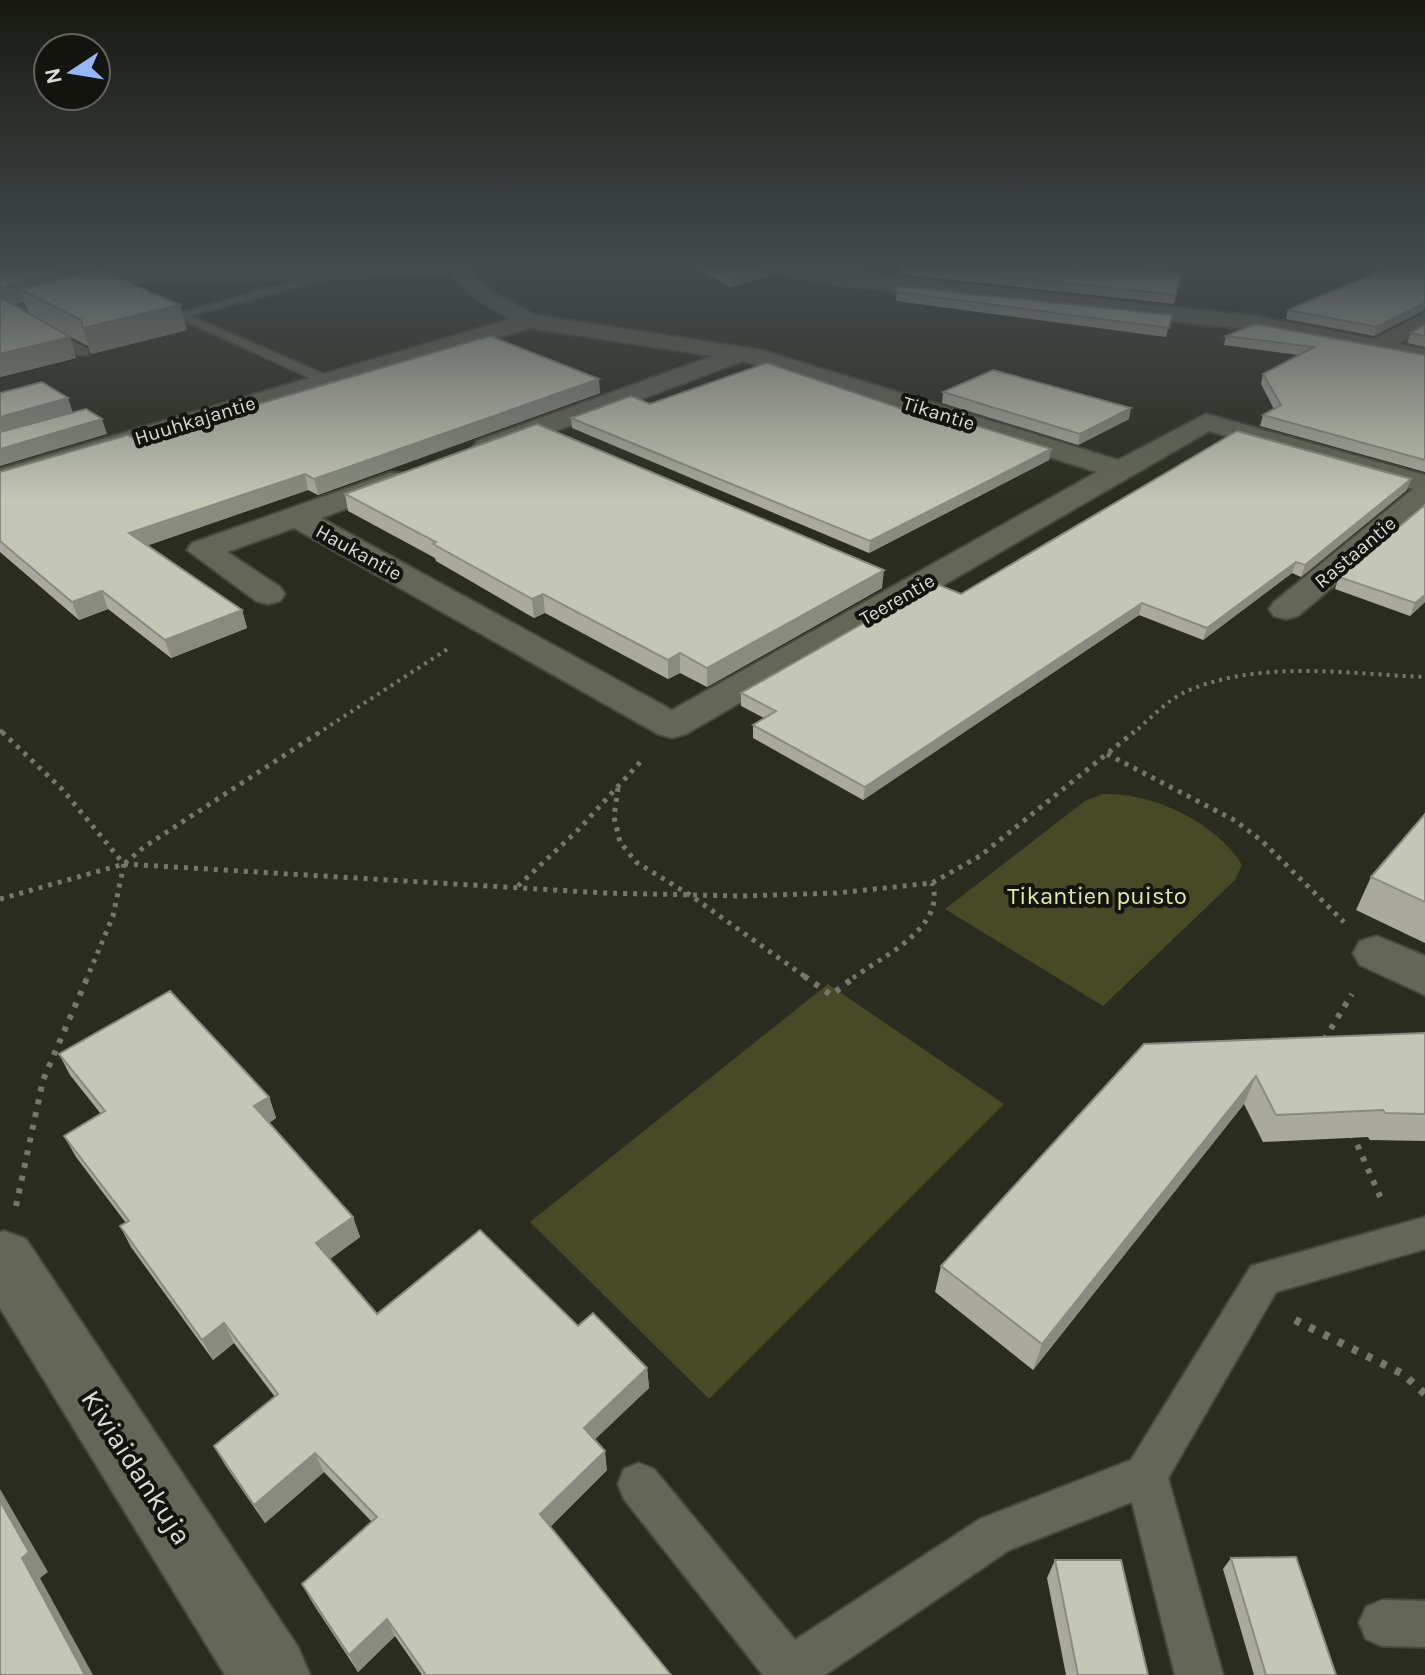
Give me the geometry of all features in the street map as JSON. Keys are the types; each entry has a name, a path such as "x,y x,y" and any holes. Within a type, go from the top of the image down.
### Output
{"street":[{"name":"Huuhkajantie","path":"0,478 449,344"},
{"name":"Tikantie","path":"685,344 744,353 1121,470"},
{"path":"1368,344 1425,356"},
{"path":"455,459 744,353"},
{"path":"1121,470 1206,422 1425,484"},
{"path":"541,428 585,446"},
{"name":"Haukantie","path":"296,517 426,470"},
{"name":"Teerentie","path":"672,726 902,582 1121,470"},
{"name":"Rastaantie","path":"1286,609 1425,494"},
{"path":"268,594 203,550 296,517"},
{"name":"Haukantie","path":"296,517 672,726"},
{"name":"Kiviaidankuja","path":"4,1259 270,1675"}],"lane":[{"path":"68,344 83,352"},
{"path":"244,344 326,380"},
{"path":"639,1484 790,1671 995,1534 1146,1475 1264,1278 1412,1235"},
{"path":"1146,1475 1199,1675"}],"path":[{"path":"4,1259 48,1066 101,947 121,888 124,864 144,847 487,623"},
{"path":"0,899 124,864 690,895 837,893 932,883 980,856 1183,693 1226,679 1315,670 1425,677"},
{"path":"518,886 618,788 672,726"},
{"path":"0,730 62,789 124,864"},
{"path":"1107,754 1234,820 1410,963 1317,1053"},
{"path":"618,788 614,817 620,842 636,862 690,895 831,995 925,924 935,910 938,897 932,883"},
{"path":"1348,1124 1412,1235"},
{"path":"1252,1299 1403,1374 1425,1394"}],"green space":[{"name":"Tikantien puisto","path":"1102,794 1141,798 1181,813 1216,835 1242,865 1235,880 1103,1006 945,909 1085,801"},
{"path":"828,984 1004,1104 709,1399 530,1222"}],"building":[{"path":"0,344 40,344 0,354"},
{"path":"462,344 511,344 599,379 314,479 305,474 129,533 242,610 165,640 102,591 72,602 0,541 0,472 128,435 136,440"},
{"path":"1291,344 1366,344 1425,355 1425,460 1263,415 1281,405 1263,374 1314,347"},
{"path":"767,363 905,410 913,406 1051,449 870,541 571,418 631,396 650,404"},
{"path":"993,370 1131,408 1080,434 943,392"},
{"path":"42,382 68,398 0,417 0,393"},
{"path":"86,409 102,419 0,449 0,432"},
{"path":"537,424 884,570 707,668 680,653 668,660 543,594 532,599 433,544 436,542 345,494"},
{"path":"1237,431 1411,479 1305,565 1296,562 1207,628 1142,603 865,787 753,725 776,711 741,693 934,583 961,594"},
{"path":"1425,505 1425,595 1415,603 1339,577"},
{"path":"1425,814 1425,902 1371,877"},
{"path":"170,991 269,1097 254,1106 353,1217 316,1243 377,1314 480,1230 578,1326 593,1313 647,1368 584,1428 605,1451 540,1514 671,1675 426,1675 387,1619 349,1655 302,1584 377,1517 315,1453 254,1505 214,1446 278,1394 224,1323 202,1340 120,1226 129,1221 64,1136 105,1111 59,1054"},
{"path":"1425,1033 1425,1114 1385,1113 1383,1110 1276,1115 1256,1076 1042,1344 941,1266 1144,1044"},
{"path":"0,1501 29,1552 22,1558 85,1675 0,1675"},
{"path":"1296,1557 1336,1675 1266,1675 1231,1558"},
{"path":"1055,1560 1121,1560 1148,1675 1078,1675"}]}
